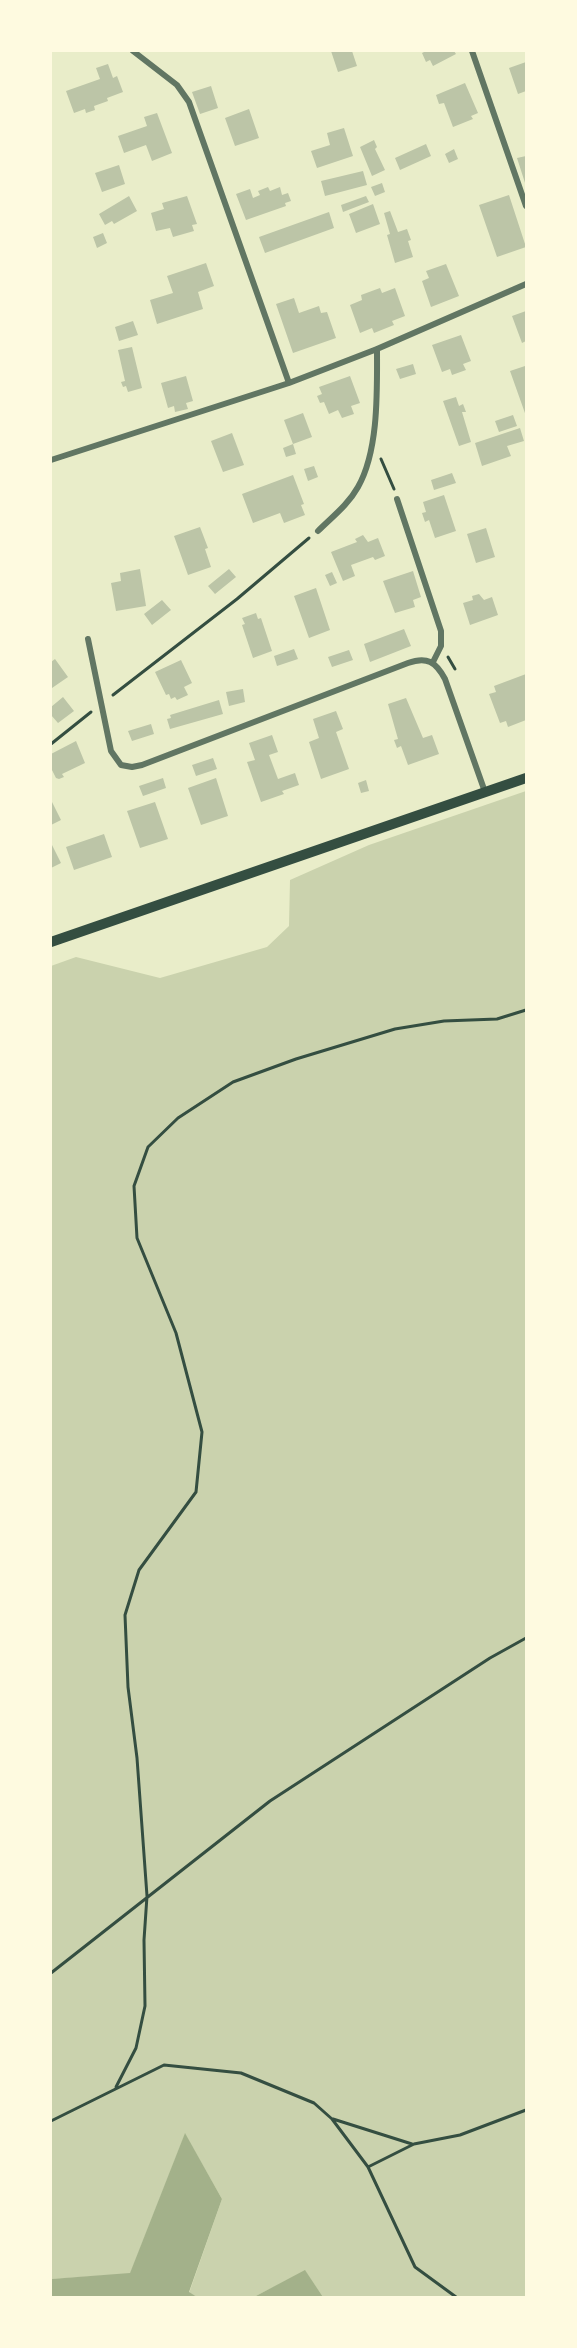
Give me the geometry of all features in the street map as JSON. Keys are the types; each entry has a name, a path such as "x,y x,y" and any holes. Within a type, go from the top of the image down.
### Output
{"main road":[{"path":"51,942 526,778"}],"street":[{"path":"133,51 177,85 189,102 289,383"},
{"path":"472,51 526,206"},
{"path":"51,460 289,383 377,349 526,284"},
{"path":"318,531 345,505 358,487 367,464 376,392 377,349"},
{"path":"398,500 441,631 439,650 433,662"},
{"path":"88,639 114,758 121,765 136,767 423,659 433,662 445,679 485,792"}],"path":[{"path":"372,437 398,500"},
{"path":"51,744 237,599 318,531"},
{"path":"439,650 451,660 456,670"},
{"path":"116,2088 136,2048 145,2006 144,1940 147,1896 128,1687 125,1615 139,1570 196,1492 202,1432 176,1333 137,1238 134,1186 148,1147 178,1118 233,1083 296,1059 395,1029 444,1021 497,1019 526,1010"},
{"path":"51,1973 270,1801 490,1658 526,1638"},
{"path":"51,2121 164,2065 241,2073 314,2103 332,2119 368,2167 416,2267 456,2297"},
{"path":"368,2167 414,2144 460,2135 526,2110"},
{"path":"332,2119 414,2144"}],"shaded area":[{"path":"526,791 526,2297 323,2297 305,2271 254,2297 197,2297 189,2293 222,2199 185,2134 130,2274 51,2279 51,966 76,957 160,978 267,947 289,926 290,880 369,845"},
{"path":"185,2133 222,2199 189,2292 197,2297 51,2297 51,2279 130,2273"},
{"path":"305,2270 323,2297 254,2297"}],"building":[{"path":"331,51 352,51 357,66 338,72"},
{"path":"454,51 456,54 433,66 430,60 426,62 422,53"},
{"path":"526,62 526,91 518,94 509,68"},
{"path":"108,64 113,78 117,76 123,92 94,106 95,110 86,113 85,109 74,113 66,91 100,79 96,68"},
{"path":"465,83 478,113 471,116 473,119 453,127 444,103 439,104 436,95"},
{"path":"211,86 218,108 200,114 192,92"},
{"path":"249,109 259,138 235,146 225,118"},
{"path":"157,113 172,153 152,161 146,145 124,153 118,136 147,126 144,117"},
{"path":"344,128 353,156 317,168 311,151 330,145 327,133"},
{"path":"374,140 377,147 375,149 385,170 372,176 360,147"},
{"path":"426,144 431,156 400,170 395,158"},
{"path":"454,149 458,159 449,163 445,154"},
{"path":"526,156 526,186 517,158"},
{"path":"119,165 125,184 102,192 95,173"},
{"path":"363,171 367,185 325,196 321,181"},
{"path":"382,183 385,192 375,196 371,187"},
{"path":"268,187 270,191 280,187 282,195 288,193 291,201 285,203 286,206 246,220 236,194 250,189 253,198 260,195 258,191"},
{"path":"509,195 526,247 497,257 479,205"},
{"path":"129,196 137,211 114,224 112,221 105,225 99,214"},
{"path":"187,196 197,224 192,225 194,231 173,237 170,228 156,231 151,213 164,209 162,203"},
{"path":"366,196 369,202 343,212 341,205"},
{"path":"373,204 380,224 356,233 349,214"},
{"path":"390,211 398,232 407,229 413,257 395,263 384,213"},
{"path":"329,212 334,228 265,253 259,237"},
{"path":"103,233 107,243 97,248 93,237"},
{"path":"206,263 214,286 198,292 203,309 157,324 150,300 173,293 167,276"},
{"path":"446,264 459,296 431,307 422,281 429,278 426,271"},
{"path":"380,288 382,293 395,288 405,316 392,321 394,325 374,333 372,328 360,333 350,305 362,300 361,295"},
{"path":"294,298 299,313 319,306 321,313 327,312 336,338 293,353 276,304"},
{"path":"526,311 526,341 522,343 512,316"},
{"path":"133,321 138,335 119,341 115,327"},
{"path":"461,335 471,361 463,364 466,370 452,375 450,369 442,372 432,345"},
{"path":"132,347 142,388 128,392 126,386 123,387 121,382 125,381 118,350"},
{"path":"413,364 416,374 400,379 396,369"},
{"path":"525,366 526,368 526,416 510,371"},
{"path":"186,376 193,401 186,403 188,409 175,412 174,406 168,408 161,383"},
{"path":"350,376 360,403 351,406 354,414 342,418 338,410 329,414 324,402 320,403 317,396 322,394 319,387"},
{"path":"456,397 459,406 463,404 466,412 462,412 471,442 459,446 443,401"},
{"path":"303,413 312,437 293,444 284,420"},
{"path":"513,415 517,426 499,432 495,421"},
{"path":"520,428 524,441 507,446 511,456 482,466 475,443"},
{"path":"232,433 244,465 223,472 211,441"},
{"path":"293,444 296,454 286,457 283,448"},
{"path":"314,466 318,477 308,481 304,469"},
{"path":"452,473 456,483 434,490 431,480"},
{"path":"293,475 304,504 301,505 305,515 284,523 280,513 253,523 242,494"},
{"path":"444,495 456,531 435,538 429,520 425,522 422,513 426,512 423,502"},
{"path":"200,527 208,548 205,549 211,567 188,575 174,536"},
{"path":"486,528 495,557 476,563 467,534"},
{"path":"363,535 368,542 378,538 385,556 375,560 373,557 351,565 355,576 343,581 331,552 357,542 355,539"},
{"path":"140,569 146,606 116,611 111,583 121,581 120,573"},
{"path":"229,569 236,577 215,594 208,586"},
{"path":"413,571 421,597 413,600 415,607 395,613 383,581"},
{"path":"332,572 337,583 330,586 325,575"},
{"path":"316,588 330,630 309,638 294,596"},
{"path":"479,594 484,600 492,597 498,615 470,625 463,603 473,600 472,596"},
{"path":"162,600 171,610 152,625 144,614"},
{"path":"256,613 258,619 261,618 272,651 253,658 242,625 245,624 242,618"},
{"path":"404,629 411,646 370,662 364,644"},
{"path":"294,649 298,659 277,666 274,656"},
{"path":"349,650 353,660 332,667 328,657"},
{"path":"55,659 68,677 52,688 51,662"},
{"path":"181,660 192,683 184,687 188,695 177,700 175,697 171,699 169,694 166,695 155,672"},
{"path":"526,674 526,720 508,727 506,721 500,723 489,694 496,692 494,686"},
{"path":"243,689 245,702 229,706 226,692"},
{"path":"63,697 74,711 58,723 51,715 51,707"},
{"path":"406,698 423,738 432,735 439,754 408,765 401,746 397,748 394,740 398,739 388,704"},
{"path":"219,700 223,714 170,729 167,719 171,718 170,715"},
{"path":"336,711 343,729 336,732 349,769 321,779 309,742 319,738 313,719"},
{"path":"151,724 154,734 132,741 128,731"},
{"path":"272,735 278,752 269,755 278,779 295,773 299,785 282,791 284,794 261,802 247,762 255,760 249,743"},
{"path":"76,741 85,763 62,774 64,777 56,778 51,768 51,754"},
{"path":"213,758 217,769 196,776 192,765"},
{"path":"163,778 166,788 143,796 139,786"},
{"path":"216,778 228,816 201,825 188,788"},
{"path":"366,780 369,791 361,793 358,783"},
{"path":"51,800 61,820 51,825"},
{"path":"155,802 168,839 140,848 127,811"},
{"path":"104,834 112,857 74,870 66,847"},
{"path":"51,843 61,863 51,868"}]}
